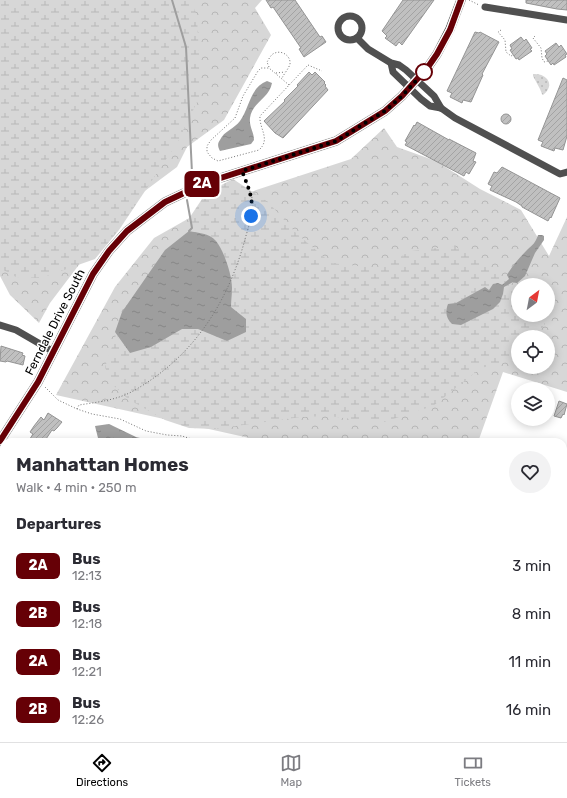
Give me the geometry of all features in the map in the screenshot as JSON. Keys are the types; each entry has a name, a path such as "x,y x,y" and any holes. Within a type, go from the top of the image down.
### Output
{"main road":[{"name":"Ferndale Drive South","path":"2,438 38,382 93,274 109,251 127,231 165,202 205,183 336,141 385,111 410,87 437,54 450,30 461,0"}],"street":[{"path":"485,8 567,20"},
{"path":"357,38 368,49 390,63 399,65 434,96 440,108"},
{"path":"390,63 394,72 430,106 440,108 455,118 560,174 567,172"},
{"path":"0,325 16,330 54,352"}],"path":[{"path":"469,0 485,8"},
{"path":"501,30 498,32 504,40 506,52 511,56 513,55"},
{"path":"535,36 533,38 541,48 544,62 548,61"},
{"path":"269,68 267,62 272,55 276,52 287,54 290,59 290,64 282,78"},
{"path":"289,84 269,68 261,68 243,96 235,118 211,140 207,146 207,152 212,158 218,161 259,150 264,146 266,139 260,122 260,116 308,65 322,71"},
{"path":"276,73 286,72"},
{"path":"77,409 79,405 121,396 134,391 170,366 195,340 210,320 226,292 241,254 253,205 242,171"},
{"path":"38,382 48,389 58,400 77,409 120,420 146,432 188,438"}],"green space":[{"path":"0,0 262,0 255,8 271,35 224,120 187,147 177,167 122,208 50,303 39,323 10,295 0,276"},
{"path":"0,0 191,0 197,17 201,94 177,143 119,230 95,259 41,278 16,277 0,268"},
{"path":"533,74 542,75 548,80 549,87 543,95 533,76"},
{"path":"384,128 397,147 436,161 480,189 521,210 549,256 567,217 567,392 555,388 555,382 535,382 503,372 479,438 249,438 56,395 115,287 154,238 200,212 229,199 351,159"},
{"path":"233,179 269,203 296,233 331,263 376,268 412,251 454,246 487,265 501,278 511,284 511,322 544,322 545,324 541,330 511,330 511,361 481,368 433,406 381,423 329,416 301,417 214,429 189,428 165,420 128,399 111,383 105,367 116,335 130,353 151,347 182,329 198,329 227,341 246,319 231,307 231,280 227,264 215,240 189,231 192,228 190,217 206,193"}],"water":[{"path":"267,81 272,83 268,93 251,113 250,124 254,140 251,144 220,151 218,147 219,141 240,121 253,93 261,84"},
{"path":"189,231 210,236 219,245 225,257 231,277 231,307 246,319 246,332 227,341 198,329 182,329 151,347 130,353 115,332 122,312 165,250"},
{"path":"538,235 544,236 544,240 535,253 525,276 523,278 511,278 511,283 504,287 500,302 493,309 461,325 452,324 447,315 448,304 456,303 485,287 489,290 493,284 498,283 502,285 509,279 507,275 511,268 536,240"},
{"path":"109,424 140,438 98,438 95,426"}],"building":[{"path":"266,0 295,0 320,37 322,36 326,42 304,57 299,49 301,48 273,7 271,8"},
{"path":"403,0 434,0 402,45 399,42 396,46 385,38 387,36 382,31"},
{"path":"526,0 567,0 567,10 526,3"},
{"path":"475,32 480,32 499,42 482,74 483,75 471,102 463,100 462,103 450,97 452,93 447,91"},
{"path":"521,37 524,41 526,39 532,48 530,49 532,51 519,60 518,58 516,59 510,50 512,49 510,45"},
{"path":"556,43 559,47 561,45 567,54 565,55 566,57 554,65 553,63 551,65 545,56 547,54 545,51"},
{"path":"309,72 312,75 315,72 325,82 325,86 328,90 283,138 275,133 264,121 285,101 284,100"},
{"path":"563,78 567,80 567,136 563,150 555,148 554,151 541,146 543,142 538,140"},
{"path":"504,114 508,114 510,115 510,123 504,124 501,121 501,117"},
{"path":"417,122 476,153 473,161 476,162 469,174 466,172 464,176 405,145 407,142 405,141"},
{"path":"502,167 560,198 551,218 550,217 548,221 522,207 516,202 490,190 492,186 488,184 494,172 497,173"},
{"path":"1,346 23,353 22,355 25,356 23,365 0,361"},
{"path":"559,401 567,404 564,415 563,414 561,418 555,416"},
{"path":"48,413 62,422 54,431 52,430 47,438 30,438 33,434 30,432 34,426 41,417 44,420"}],"waterway":[{"path":"172,0 186,47 192,173"},
{"path":"187,200 192,228 189,231"}],"bus line":[{"name":"2A","path":"2,438 38,382 93,274 109,251 127,231 165,202 205,183 336,141 385,111 402,96 428,67 437,54 450,30 461,0"}],"route":[{"path":"251,216 253,205 242,171 336,141 385,111 402,96 424,72"}]}
